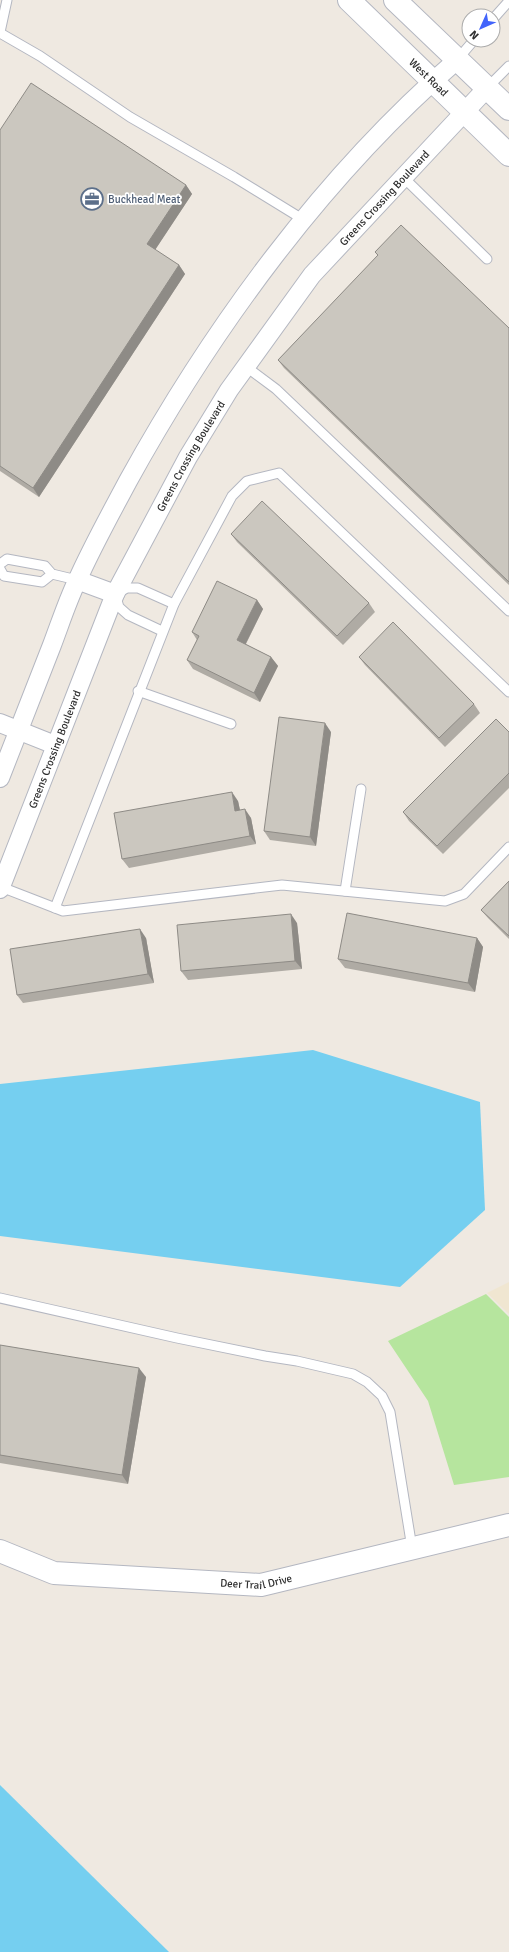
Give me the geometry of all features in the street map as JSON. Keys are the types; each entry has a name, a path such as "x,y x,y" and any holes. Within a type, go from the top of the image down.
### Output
{"street":[{"name":"West Road","path":"350,0 509,155"},
{"path":"394,0 509,109"},
{"path":"0,778 77,580 149,444 194,367 240,303 318,200 433,81 457,60"},
{"name":"Greens Crossing Boulevard","path":"0,888 115,594 188,457 245,366 312,276 487,88"},
{"path":"77,580 115,594"},
{"path":"0,723 55,745"},
{"name":"Deer Trail Drive","path":"0,1552 54,1573 261,1585 509,1525"}],"lane":[{"path":"7,0 0,32 40,56 130,117 234,177 304,220"},
{"path":"501,10 509,1"},
{"path":"457,60 467,48"},
{"path":"487,88 509,66"},
{"path":"403,177 487,259"},
{"path":"245,366 276,388 509,611"},
{"path":"55,908 138,691 174,604 232,496 247,481 279,473 509,692"},
{"path":"0,564 6,559 45,566 52,574 77,580"},
{"path":"0,569 4,576 42,582 52,574"},
{"path":"162,631 128,615 119,607 115,594 127,588 138,588 174,604"},
{"path":"138,691 231,724"},
{"path":"345,891 362,789"},
{"path":"0,888 63,911 282,885 445,901 464,894 509,847"},
{"path":"0,1298 192,1341 297,1361 353,1374 367,1382 382,1396 390,1412 412,1548"}],"shaded area":[{"path":"509,1282 509,1314 487,1293"}],"green space":[{"path":"486,1294 509,1317 509,1477 454,1485 428,1401 388,1341"}],"water":[{"path":"313,1050 480,1102 485,1210 400,1287 0,1236 0,1084"},
{"path":"0,1785 169,1952 0,1952"}],"building":[{"path":"31,83 186,185 147,244 179,265 33,488 0,466 0,130"},
{"path":"401,225 509,328 509,582 278,360 378,255 375,252"},
{"path":"262,501 369,603 337,636 231,534"},
{"path":"217,581 257,600 237,640 271,657 254,693 187,660 199,636 192,632"},
{"path":"393,622 474,704 439,738 359,657"},
{"path":"279,717 325,723 310,837 264,831"},
{"path":"496,719 509,732 509,773 437,846 403,812"},
{"path":"232,792 235,811 245,809 250,836 122,859 114,813"},
{"path":"509,881 509,936 481,910"},
{"path":"347,913 477,938 468,983 338,959"},
{"path":"291,914 295,961 181,971 177,925"},
{"path":"140,929 148,974 17,995 10,949"},
{"path":"0,1345 139,1368 122,1475 0,1455"}],"place":[{"name":"Buckhead Meat","path":"92,199"}]}
